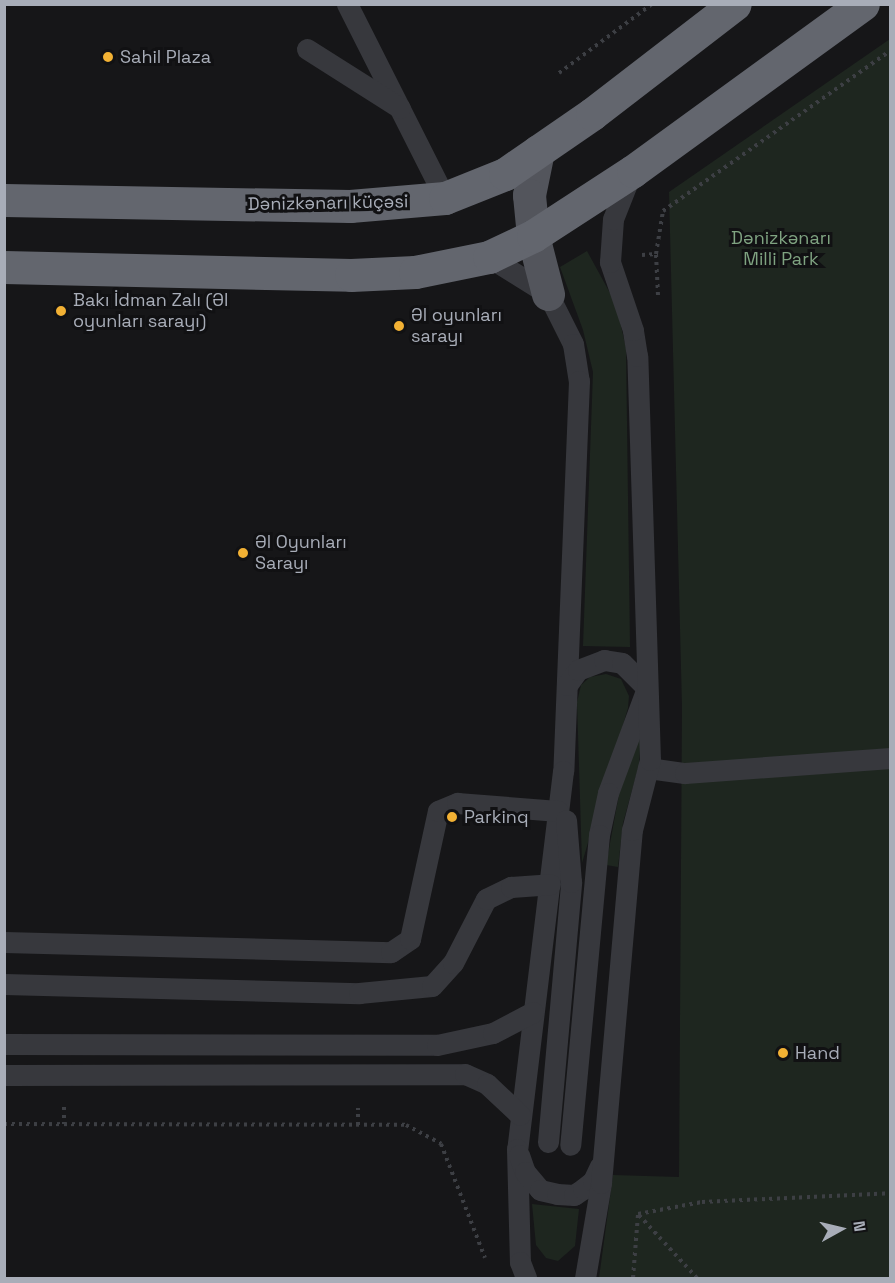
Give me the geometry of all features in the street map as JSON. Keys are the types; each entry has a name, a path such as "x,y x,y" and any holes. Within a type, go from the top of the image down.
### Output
{"highway":[{"name":"Dənizkənarı küçəsi","path":"4,200 350,206 445,198 505,174 735,4"},
{"path":"4,267 351,274 425,270 489,257 533,236 633,171 863,4"}],"main road":[{"path":"538,151 529,195 533,236 548,294"}],"lane":[{"path":"347,4 445,198"},
{"path":"307,49 400,109"},
{"path":"585,1278 603,1158 632,830 648,768 637,357 633,330 610,262 613,219 619,196 633,171"},
{"path":"489,257 548,294 573,344 579,381 563,771 517,1149 520,1262 526,1278"},
{"path":"567,685 578,670 604,660 622,663 647,688"},
{"path":"570,1145 599,836 608,793 647,688"},
{"path":"648,768 685,773 891,758"},
{"path":"548,1142 571,882 563,771"},
{"path":"4,942 392,952 410,939 438,812 457,803 558,811"},
{"path":"4,984 359,993 432,986 453,963 486,899 511,887 550,884"},
{"path":"4,1044 437,1045 493,1033 533,1012"},
{"path":"4,1075 465,1074 487,1084 520,1115"},
{"path":"517,1149 525,1172 540,1190 557,1194 574,1195 588,1185 603,1158"}],"path":[{"path":"559,73 652,4"},
{"path":"658,301 656,254 663,212 891,51"},
{"path":"4,1124 406,1125 441,1144 489,1268"},
{"path":"638,1214 702,1202 891,1193"},
{"path":"633,1278 638,1214"},
{"path":"638,1214 697,1278"}],"green space":[{"name":"Dənizkənarı Milli Park","path":"890,39 890,1278 599,1278 613,1175 679,1177 682,707 669,192"},
{"path":"587,251 616,304 626,348 630,647 583,646 593,372 583,330 560,267"},
{"path":"606,674 621,679 629,696 628,708 582,863 577,702 581,685 590,677"},
{"path":"641,731 639,765 623,823 618,867 606,865 622,778"},
{"path":"532,1204 579,1209 575,1246 558,1261 546,1258 536,1245"}],"place":[{"name":"Sahil Plaza","path":"108,57"},
{"name":"Bakı İdman Zalı (Əl oyunları sarayı)","path":"61,311"},
{"name":"Əl oyunları sarayı","path":"399,326"},
{"name":"Əl Oyunları Sarayı","path":"243,553"},
{"name":"Parkinq","path":"452,817"},
{"name":"Hand","path":"783,1053"}]}
